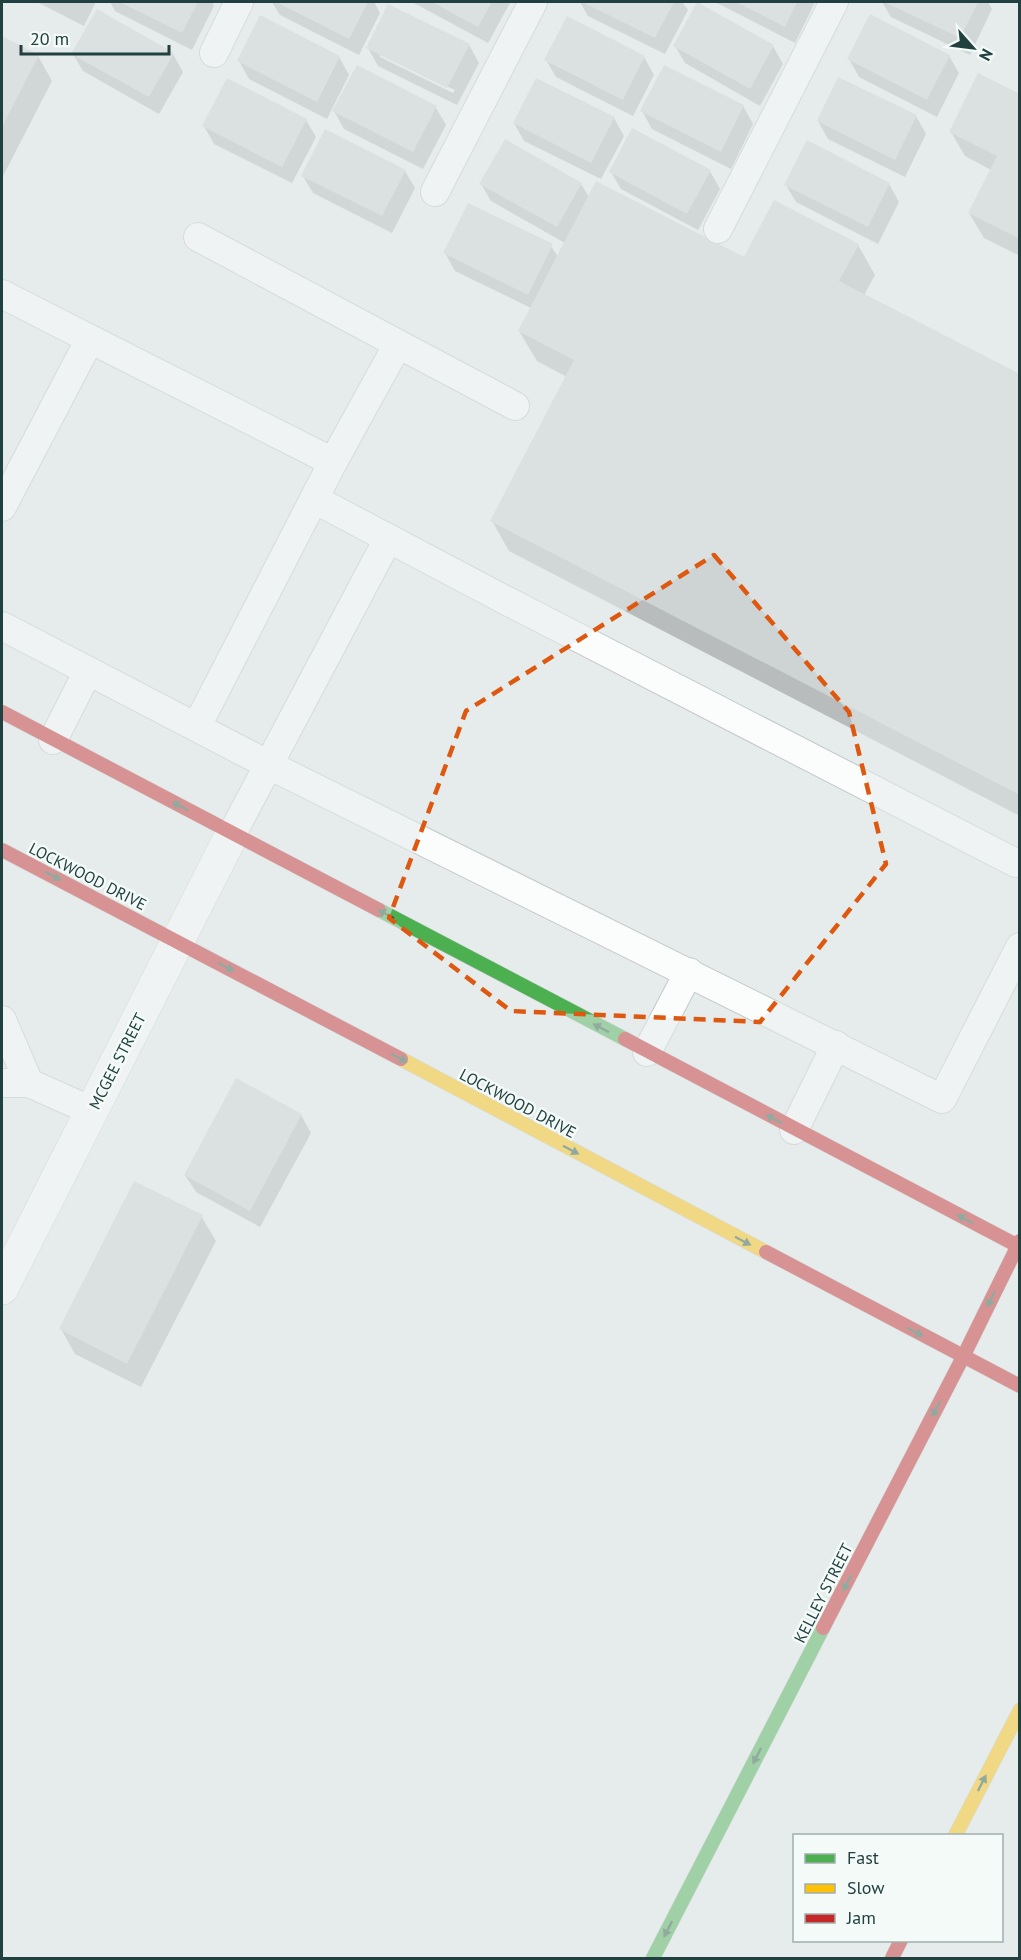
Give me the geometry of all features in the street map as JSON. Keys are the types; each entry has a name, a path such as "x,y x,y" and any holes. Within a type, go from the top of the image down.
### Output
{"main road":[{"path":"2,712 795,1130 1019,1245"},
{"name":"LOCKWOOD DRIVE","path":"2,850 1020,1386"},
{"name":"KELLEY STREET","path":"653,1959 1019,1245"},
{"path":"956,1834 1020,1710"},
{"path":"892,1959 900,1942"}],"street":[{"name":"MCGEE STREET","path":"2,1288 232,834"}],"lane":[{"path":"214,52 239,2"},
{"path":"435,192 533,2"},
{"path":"718,229 834,2"},
{"path":"198,237 515,406"},
{"path":"2,294 333,462"},
{"path":"2,507 90,339"},
{"path":"197,726 333,462 398,344"},
{"path":"314,499 1017,863 1020,862"},
{"path":"232,834 388,539"},
{"path":"2,626 267,764 942,1099 1020,948"},
{"path":"53,740 88,671"},
{"path":"647,1052 689,972"},
{"path":"2,1020 15,1083 92,1111"},
{"path":"795,1130 836,1045"}],"highlighted area":[{"path":"714,555 849,712 886,864 760,1022 511,1011 389,918 466,711"}],"building":[{"path":"119,2 198,2 182,33"},
{"path":"276,2 368,2 349,39"},
{"path":"432,2 492,2 478,27"},
{"path":"582,2 674,2 655,38"},
{"path":"697,2 774,45 750,89 673,46"},
{"path":"736,2 797,2 785,27"},
{"path":"884,2 978,2 960,38"},
{"path":"388,4 470,44 447,88 366,48"},
{"path":"97,9 174,53 149,97 71,54"},
{"path":"870,14 950,55 927,100 847,59"},
{"path":"260,15 340,56 317,102 237,61"},
{"path":"567,16 645,56 623,100 544,60"},
{"path":"2,36 39,55 2,127"},
{"path":"357,65 437,106 413,152 332,111"},
{"path":"664,65 744,105 721,152 640,111"},
{"path":"978,73 1020,94 1020,239 968,213 997,156 949,132"},
{"path":"838,77 917,115 895,160 817,121"},
{"path":"227,78 307,119 282,167 202,126"},
{"path":"536,78 615,117 591,163 513,123"},
{"path":"632,128 711,170 687,214 609,172"},
{"path":"325,129 406,170 382,216 301,176"},
{"path":"505,139 582,183 557,227 479,184"},
{"path":"807,140 890,183 868,227 784,185"},
{"path":"596,181 744,257 774,200 859,244 839,281 1020,374 1020,795 490,521 574,360 518,331"},
{"path":"468,203 553,244 528,295 443,253"},
{"path":"236,1078 302,1114 250,1211 184,1175"},
{"path":"134,1181 203,1215 127,1364 59,1329"}],"traffic: fast":[{"path":"379,910 625,1039"},
{"path":"653,1958 823,1628"}],"traffic: slow":[{"path":"401,1059 766,1252"},
{"path":"956,1834 1020,1710"}],"traffic: jam":[{"path":"2,712 379,910"},
{"path":"2,850 401,1059"},
{"path":"625,1039 1020,1247"},
{"path":"823,1628 963,1357 1020,1241"},
{"path":"766,1252 1020,1386"},
{"path":"892,1958 900,1942"}]}
